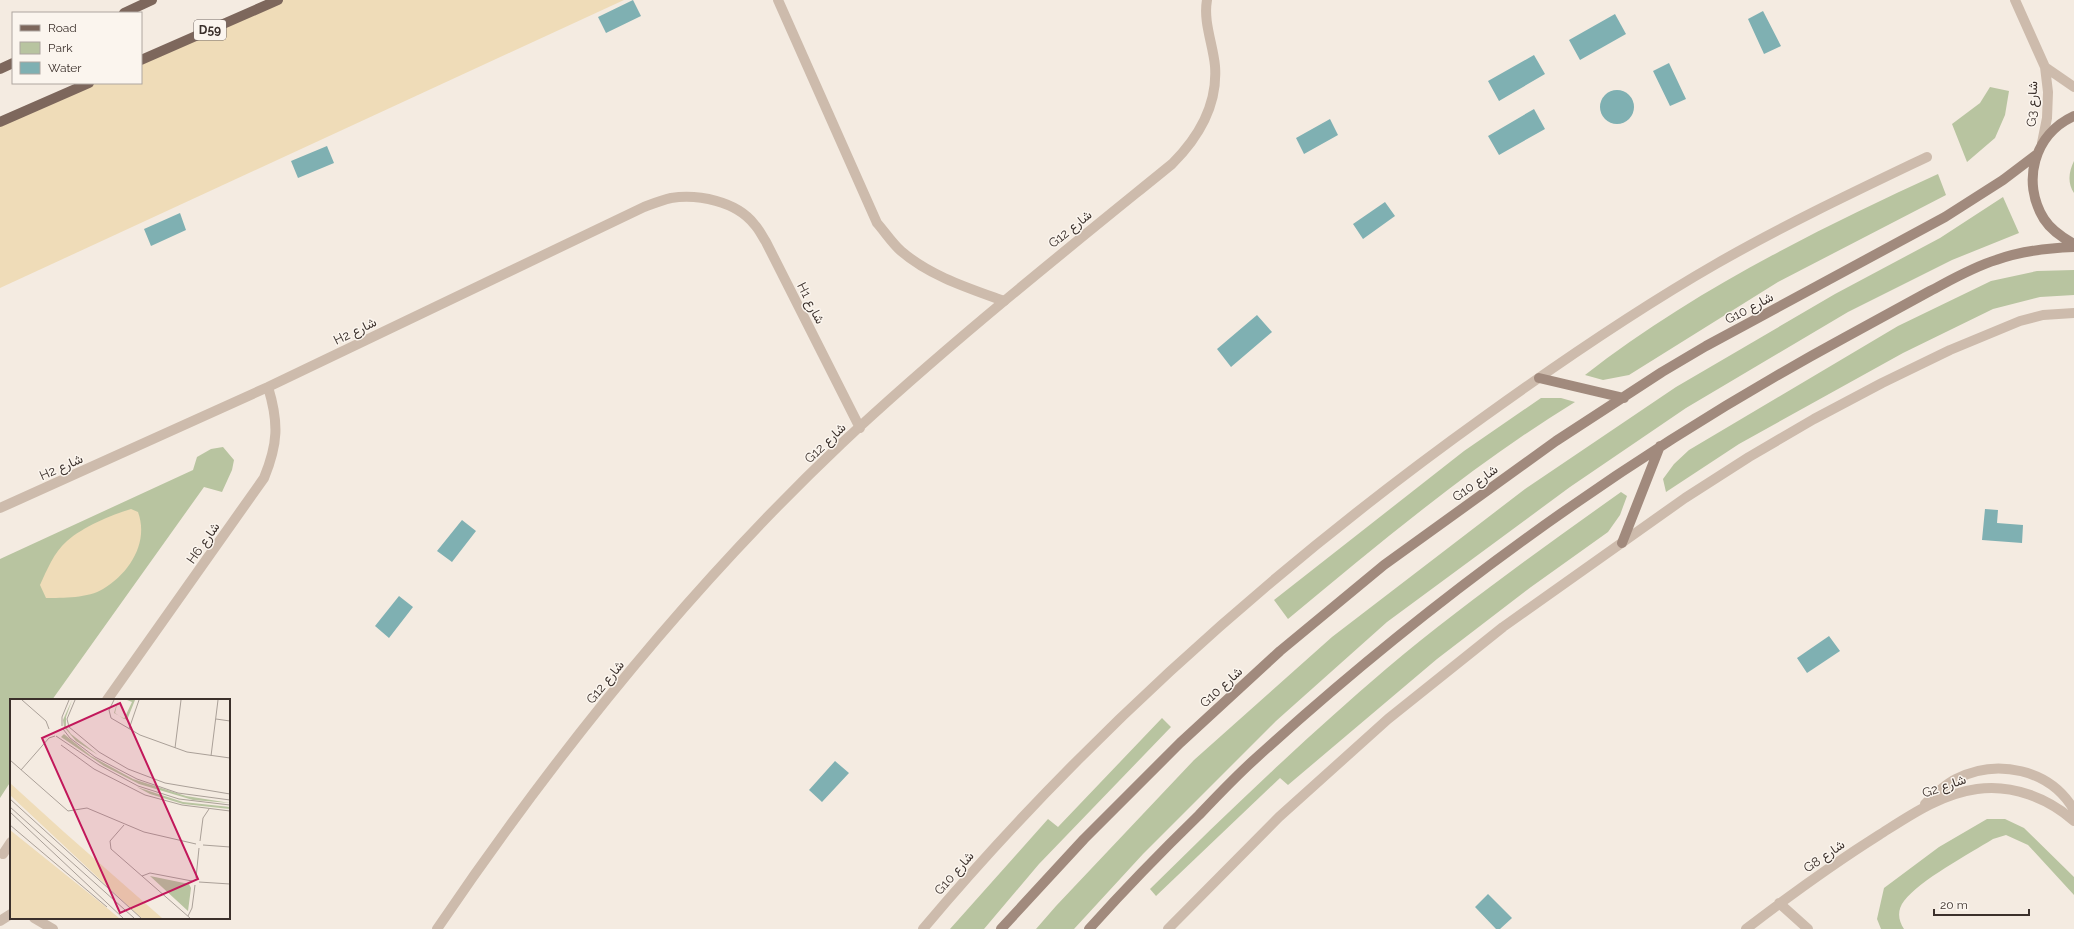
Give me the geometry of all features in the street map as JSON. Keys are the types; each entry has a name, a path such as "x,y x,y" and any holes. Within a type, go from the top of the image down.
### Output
{"main road":[{"path":"126,12 152,0"},
{"name":"D59","path":"142,60 278,0"},
{"path":"0,69 12,63"},
{"path":"0,122 87,84"}],"street":[{"path":"778,0 877,223 901,251 933,273 963,287 1004,301"},
{"name":"G12 شارع","path":"437,929 547,776 619,684 697,594 779,506 860,428 1004,301 1172,164 1190,145 1204,121 1213,95 1215,67 1205,10 1207,0"},
{"name":"G3 شارع","path":"2015,0 2046,67 2048,92 2047,118 2042,143"},
{"name":"G3 شارع","path":"2046,67 2074,87"},
{"path":"2074,116 2064,121 2042,143 2036,155 2032,178 2035,199 2044,220 2060,236 2074,246"},
{"name":"G10 شارع","path":"1001,929 1084,839 1158,765 1280,651 1384,565 1556,441 1706,346 1945,217 1997,184 2036,155"},
{"name":"G10 شارع","path":"923,929 975,867 1055,782 1150,689 1258,592 1349,518 1443,446 1626,319 1716,264 1808,214 1927,157"},
{"name":"H2 شارع","path":"0,508 268,387 644,207 670,198 697,198 724,204"},
{"name":"H1 شارع","path":"724,204 741,212 754,223 766,242 860,428"},
{"path":"1089,929 1131,882 1253,761 1356,670 1464,585 1570,507 1660,446 1788,368 1952,280 1994,260 2050,248 2074,246"},
{"path":"1168,929 1279,817 1388,719 1503,627 1685,498 1749,457 1814,419 1882,383 1950,350 2020,321 2043,315 2074,313"},
{"path":"1539,378 1624,398"},
{"name":"H6 شارع","path":"108,699 264,478 273,457 277,433 275,410 268,387"},
{"path":"1622,542 1660,446"},
{"name":"G2 شارع","path":"1921,809 1936,793 1954,779 1975,770 1997,767 2020,770 2040,778 2059,791 2074,810"},
{"name":"G2 شارع","path":"1921,809 1948,796 1977,789 2006,789 2035,796 2061,809 2074,821"},
{"name":"G8 شارع","path":"1746,929 1779,903 1849,854 1921,809"},
{"path":"5,855 10,844"},
{"path":"1779,903 1808,929"},
{"path":"0,921 10,915"},
{"path":"36,919 53,929"}],"green space":[{"path":"1990,87 2009,91 2005,115 1995,138 1967,162 1952,124 1980,103"},
{"path":"2074,161 2074,193 2070,185 2070,177"},
{"path":"1938,174 1946,195 1778,282 1629,375 1603,380 1585,375 1668,316 1756,264 1846,217"},
{"path":"2003,197 2019,233 1952,260 1848,312 1686,408 1570,487 1387,622 1276,721 1143,854 1074,929 1036,929 1194,760 1332,637 1525,489 1676,387 1835,294 1940,238"},
{"path":"2074,270 2074,295 2040,297 1993,309 1903,353 1739,444 1666,492 1663,479 1674,464 1689,450 1898,326 1991,281 2037,271"},
{"path":"1541,398 1561,398 1575,402 1537,426 1463,478 1288,619 1274,600 1464,451"},
{"path":"223,447 234,460 232,470 222,492 204,487 53,699 10,699 10,783 0,798 0,559 193,470 197,457 211,449"},
{"path":"1621,492 1627,496 1620,515 1608,532 1531,587 1437,659 1288,785 1280,778 1156,896 1150,889 1325,722 1386,669 1472,600"},
{"path":"1162,718 1171,727 1039,864 984,929 950,929 1048,819 1058,827"},
{"path":"1987,819 2005,819 2024,828 2074,877 2074,895 2028,845 2006,835 1993,839 1933,876 1911,893 1902,904 1899,911 1900,922 1904,929 1881,929 1877,919 1884,888 1939,847"}],"sand":[{"path":"267,0 624,0 0,288 0,120 80,84 142,84 142,56"},
{"path":"131,509 138,512 141,523 141,534 135,556 129,566 113,582 97,592 75,597 46,598 40,585 51,562 62,545 89,526"}],"water":[{"path":"633,0 641,16 606,33 598,17"},
{"path":"1763,11 1781,46 1764,54 1748,19"},
{"path":"1615,14 1626,34 1580,60 1569,40"},
{"path":"1534,55 1545,74 1499,101 1488,81"},
{"path":"1669,63 1686,99 1670,106 1653,71"},
{"path":"1614,90 1620,90 1624,91 1631,97 1634,107 1633,114 1627,121 1620,124 1614,124 1610,123 1603,117 1600,110 1600,104 1601,100 1607,93"},
{"path":"1534,109 1545,129 1499,155 1488,136"},
{"path":"1330,119 1338,135 1304,154 1296,138"},
{"path":"327,146 334,163 298,178 291,161"},
{"path":"1385,202 1395,216 1363,239 1353,224"},
{"path":"180,213 186,230 151,246 144,229"},
{"path":"1257,315 1272,332 1231,367 1217,349"},
{"path":"1985,509 1998,510 1997,523 2023,525 2022,543 1982,540"},
{"path":"462,520 476,531 452,562 437,551"},
{"path":"399,596 413,607 389,638 375,626"},
{"path":"1829,636 1840,651 1807,673 1797,658"},
{"path":"835,761 849,773 822,802 809,790"},
{"path":"1488,894 1512,918 1500,929 1496,929 1475,907"}]}
